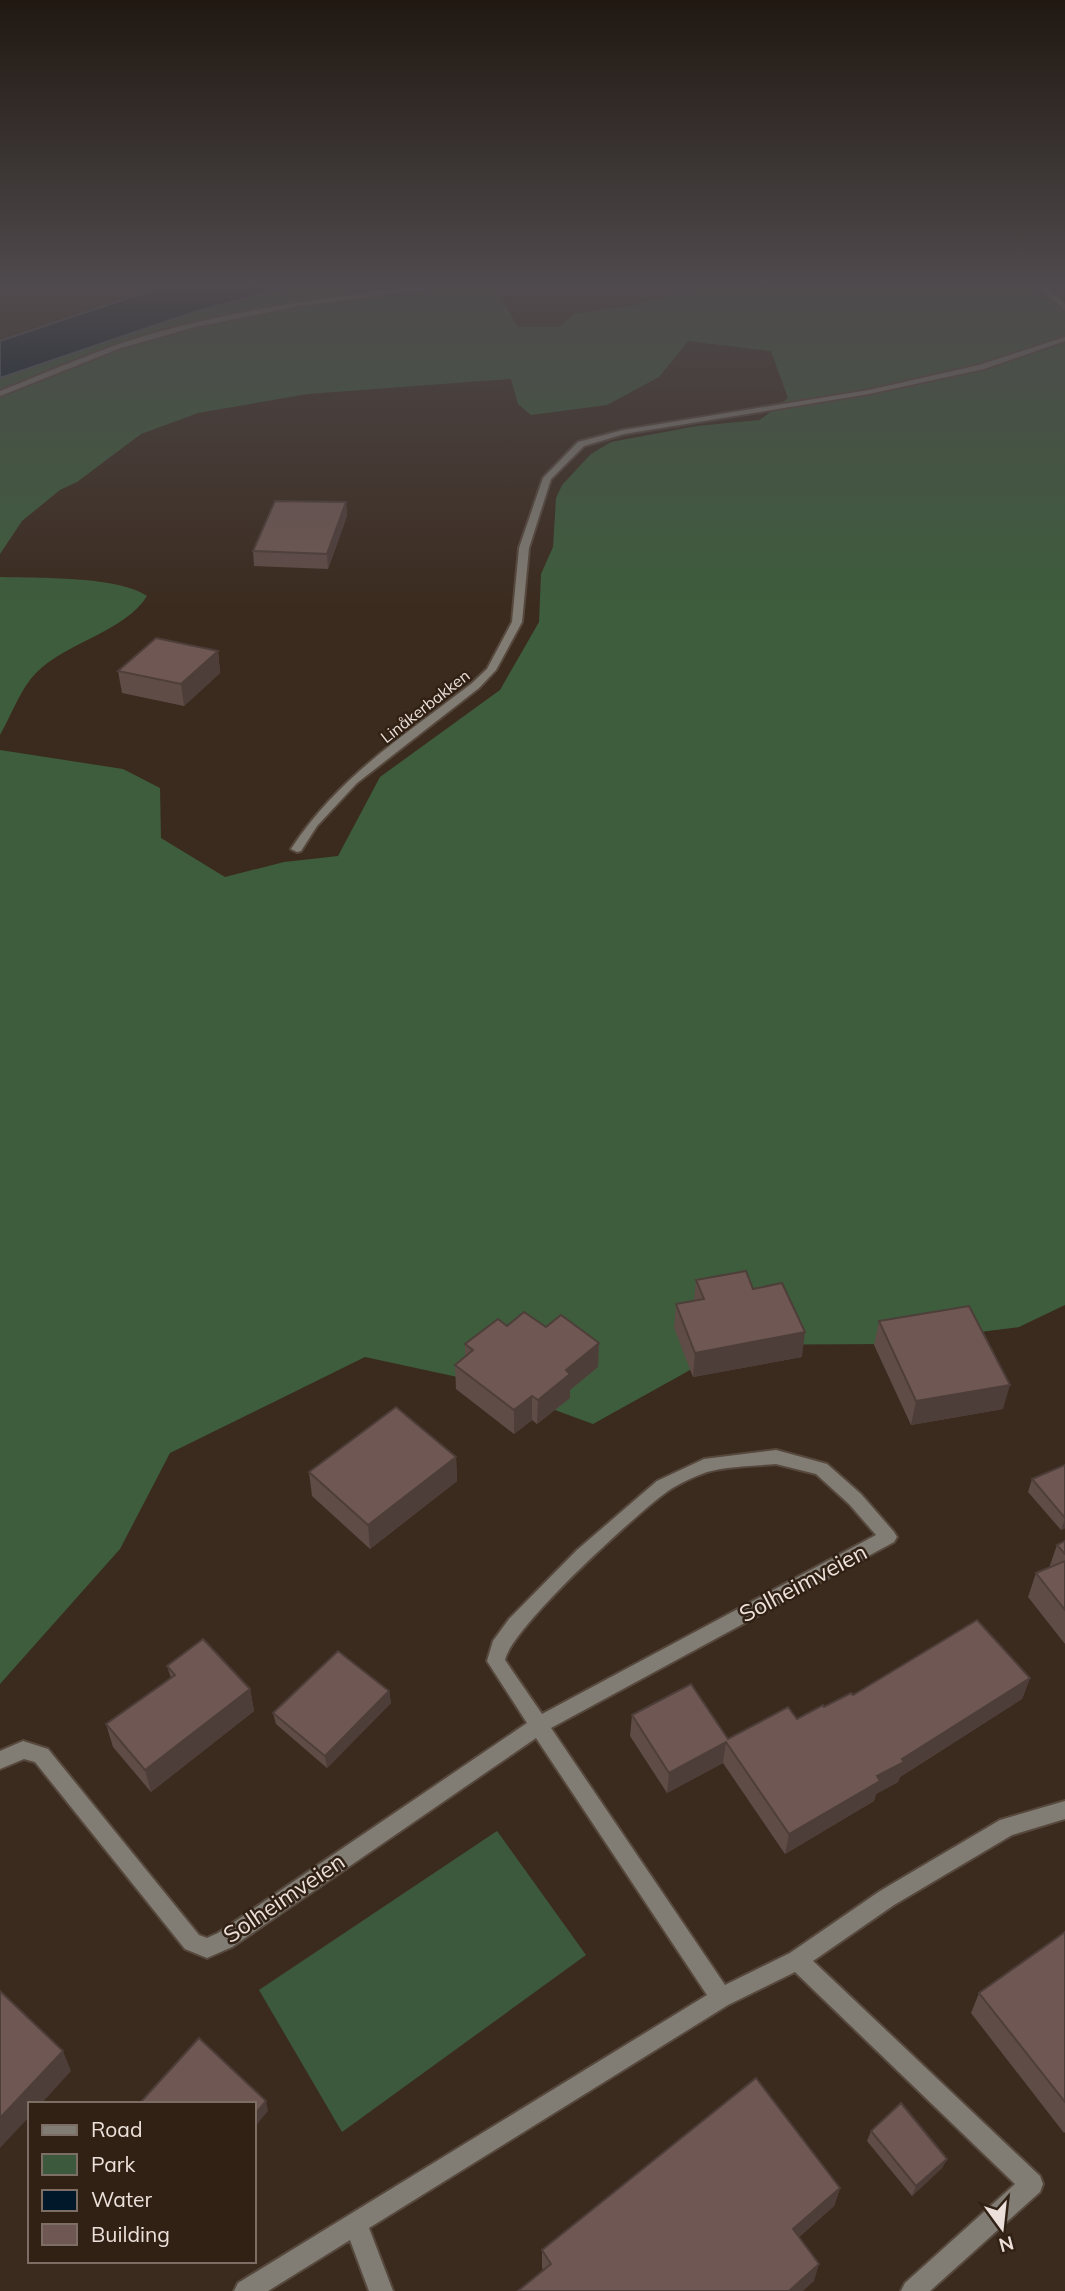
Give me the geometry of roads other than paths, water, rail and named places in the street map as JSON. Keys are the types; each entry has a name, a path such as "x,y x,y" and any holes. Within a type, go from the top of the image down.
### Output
{"street":[{"name":"Linåkerbakken","path":"297,849 310,825 360,773 464,694 491,670 517,622 524,548 547,478 581,444 623,432 858,393"},
{"name":"Solheimveien","path":"0,1760 23,1750 41,1755 192,1942 207,1948 225,1940 539,1724 888,1537 855,1499 821,1469 776,1457 704,1466 663,1486 583,1555 523,1616 499,1647 496,1661 539,1724 721,1998"},
{"path":"246,2291 721,1998 797,1960 887,1898 1007,1827 1065,1810"},
{"path":"797,1960 1032,2184 913,2291"},
{"path":"355,2223 381,2291"}]}
